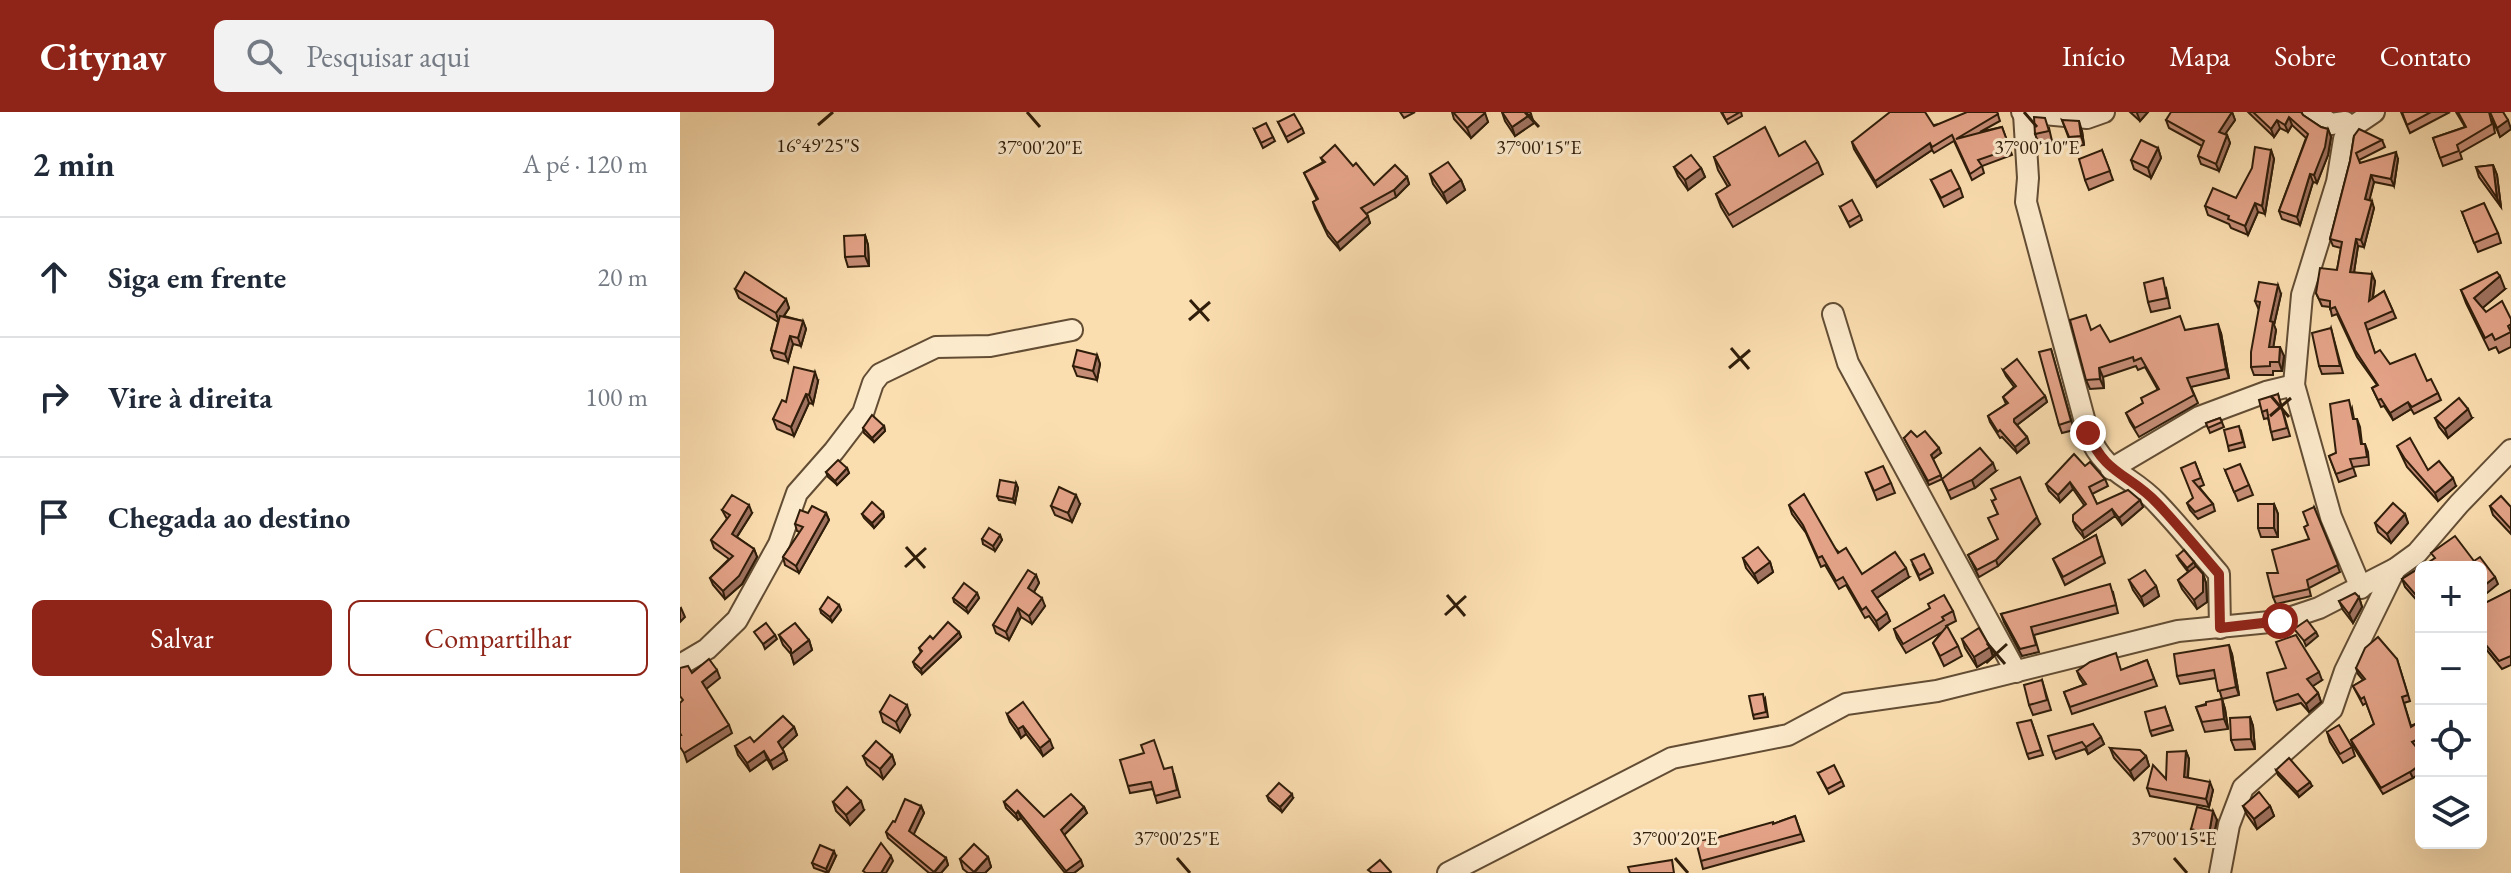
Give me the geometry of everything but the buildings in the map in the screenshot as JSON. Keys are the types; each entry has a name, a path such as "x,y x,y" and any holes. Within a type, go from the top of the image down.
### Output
{"street":[{"path":"2104,112 2087,118 2023,113 2028,178 2026,202 2095,452 2111,469 2155,500 2219,574 2220,628"},
{"path":"2313,112 2331,124 2374,112"},
{"path":"2346,121 2329,210 2302,295 2294,385 2331,517 2361,588"},
{"path":"1833,314 1848,363 2016,672"},
{"path":"680,665 707,649 737,620 779,544 797,493 863,413 873,383 880,374 936,347 1022,342 1072,330"},
{"path":"2111,469 2199,417 2294,385"},
{"path":"1448,873 1672,758 1788,735 1846,704 1937,691 2178,631 2280,621 2319,608 2395,569 2417,553 2511,450"},
{"path":"2220,873 2229,825 2243,788 2332,709 2345,671 2395,569"}],"route":[{"path":"2088,433 2095,452 2111,469 2155,500 2219,574 2220,628 2280,621"}]}
